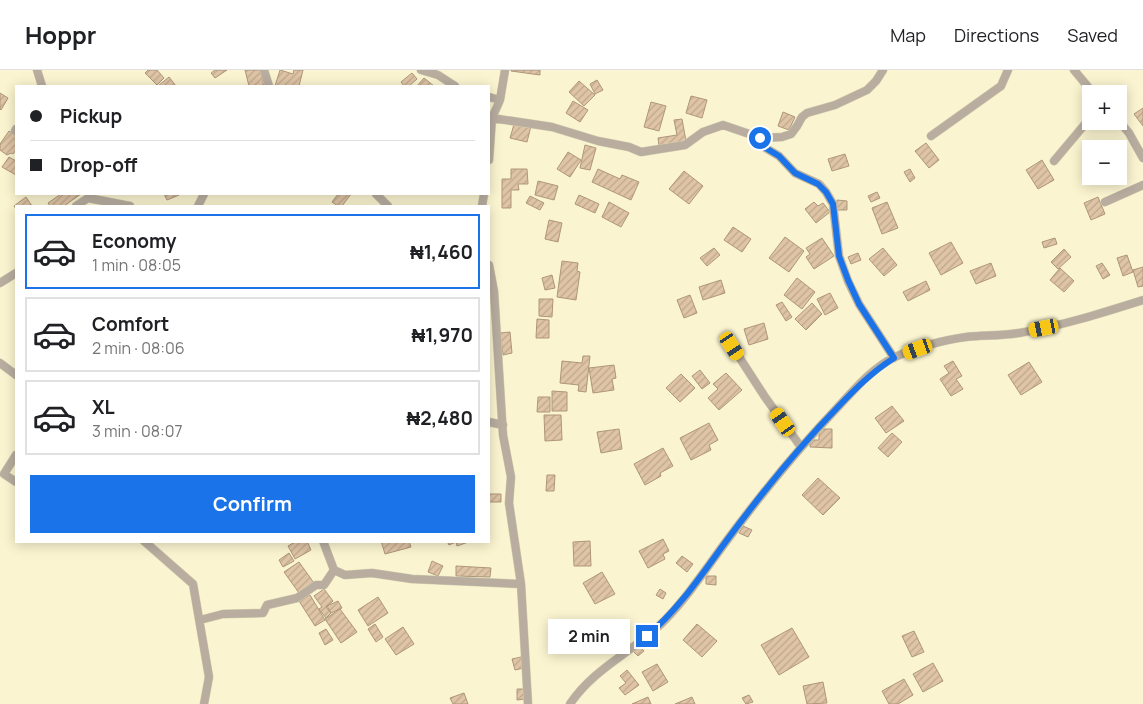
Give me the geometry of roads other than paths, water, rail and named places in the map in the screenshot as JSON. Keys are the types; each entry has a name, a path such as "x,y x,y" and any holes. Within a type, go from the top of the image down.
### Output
{"street":[{"path":"37,70 42,85"},
{"path":"264,70 269,85"},
{"path":"420,70 438,75 454,85"},
{"path":"490,146 492,118 500,100 505,70"},
{"path":"492,118 552,127 642,152 684,145 703,132 723,125 760,138 782,137 791,134 802,116 807,113 835,105 867,90 883,70"},
{"path":"931,136 1000,86 1008,70"},
{"path":"1074,70 1086,85"},
{"path":"490,97 500,100"},
{"path":"1054,161 1082,128"},
{"path":"1126,130 1143,158"},
{"path":"760,138 757,140 759,144 779,156 795,173 818,184 826,192 833,204 838,248 848,280 859,304 894,358"},
{"path":"1106,202 1143,185"},
{"path":"377,195 387,205"},
{"path":"78,205 88,198 125,205"},
{"path":"490,270 494,291 492,311 504,444 511,477 509,504 521,584 528,704"},
{"path":"0,283 15,274"},
{"path":"570,704 579,690 606,666 663,622 691,590 763,493 801,447 874,371 894,358 944,341 966,337 1017,333 1057,326 1143,300"},
{"path":"732,346 801,447"},
{"path":"0,362 15,374"},
{"path":"490,422 503,425"},
{"path":"15,456 2,473 15,481"},
{"path":"146,543 193,584 209,677 204,704"},
{"path":"324,543 334,570 345,576 372,573 412,579 521,584"},
{"path":"200,620 223,614 263,613 267,605 297,598 316,585 324,585 334,570"}]}
